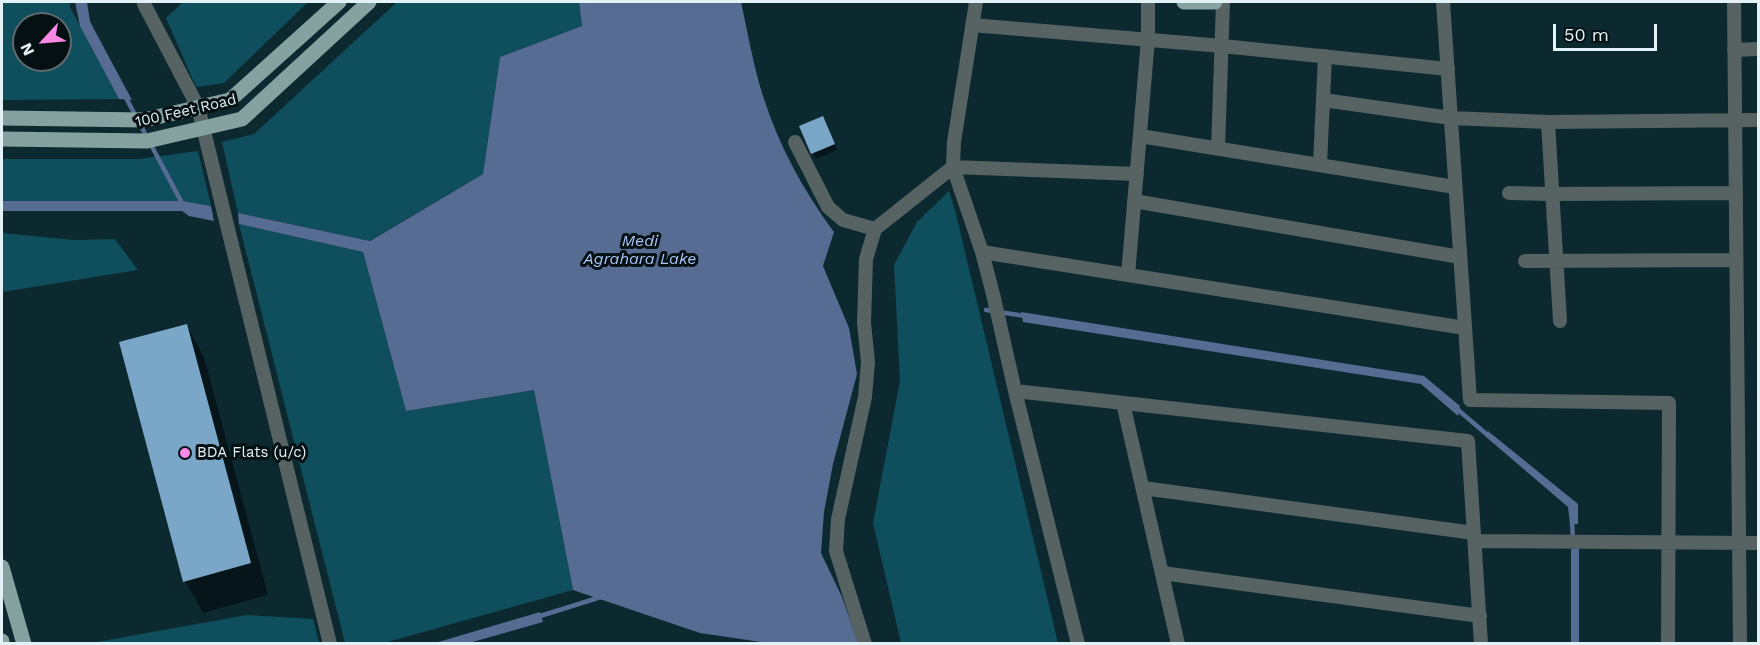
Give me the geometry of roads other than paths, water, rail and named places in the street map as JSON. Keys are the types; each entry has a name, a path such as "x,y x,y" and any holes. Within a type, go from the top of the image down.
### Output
{"main road":[{"name":"100 Feet Road","path":"2,118 144,120 235,97 339,2"},
{"name":"100 Feet Road","path":"2,139 147,141 239,120 369,2"},
{"path":"1184,2 1215,2"},
{"path":"2,567 24,644"}],"street":[{"path":"145,2 198,107 330,644"},
{"path":"976,2 954,142 953,167 982,252 1078,644"},
{"path":"1128,275 1148,39 1148,2"},
{"path":"1218,148 1223,2"},
{"path":"1443,2 1470,400 1669,403 1668,644"},
{"path":"1734,2 1740,644"},
{"path":"972,25 1148,39 1448,69"},
{"path":"1734,50 1758,49"},
{"path":"1320,165 1325,56"},
{"path":"1323,100 1451,118 1548,122 1758,120"},
{"path":"1548,122 1560,321"},
{"path":"1140,136 1455,187"},
{"path":"795,142 828,207 843,220 875,229"},
{"path":"865,644 836,551 838,519 865,398 868,362 864,323 866,258 875,229 953,167 1137,174"},
{"path":"1509,193 1736,193"},
{"path":"1134,201 1460,257"},
{"path":"982,252 1465,328"},
{"path":"1525,261 1556,259 1736,260"},
{"path":"1015,391 1468,441 1481,644"},
{"path":"1123,403 1178,644"},
{"path":"1143,488 1474,537 1758,543"},
{"path":"1162,573 1480,616"}],"water":[{"path":"75,2 87,2 90,21 132,100 119,99 80,26"},
{"name":"Medi Agrahara Lake","path":"579,2 741,2 759,84 776,132 802,184 834,232 823,266 849,328 857,374 833,464 824,512 821,553 842,597 858,643 775,644 700,633 573,590 534,390 406,411 363,252 239,224 238,213 370,241 483,174 500,57 582,26"},
{"path":"2,201 182,201 211,206 214,221 189,216 182,211 2,211"},
{"path":"1021,312 1424,376 1460,406 1458,416 1421,384 1023,322"},
{"path":"1488,431 1578,504 1578,524 1570,524 1568,507 1485,436"},
{"path":"1579,548 1579,643 1571,643 1571,549"},
{"path":"540,612 543,622 469,643 435,643"}],"waterway":[{"path":"125,96 182,203"},
{"path":"986,310 1025,316"},
{"path":"1457,409 1491,438"},
{"path":"1572,520 1573,541"},
{"path":"537,617 601,597"}],"place":[{"name":"BDA Flats (u/c)","path":"185,453"}]}
